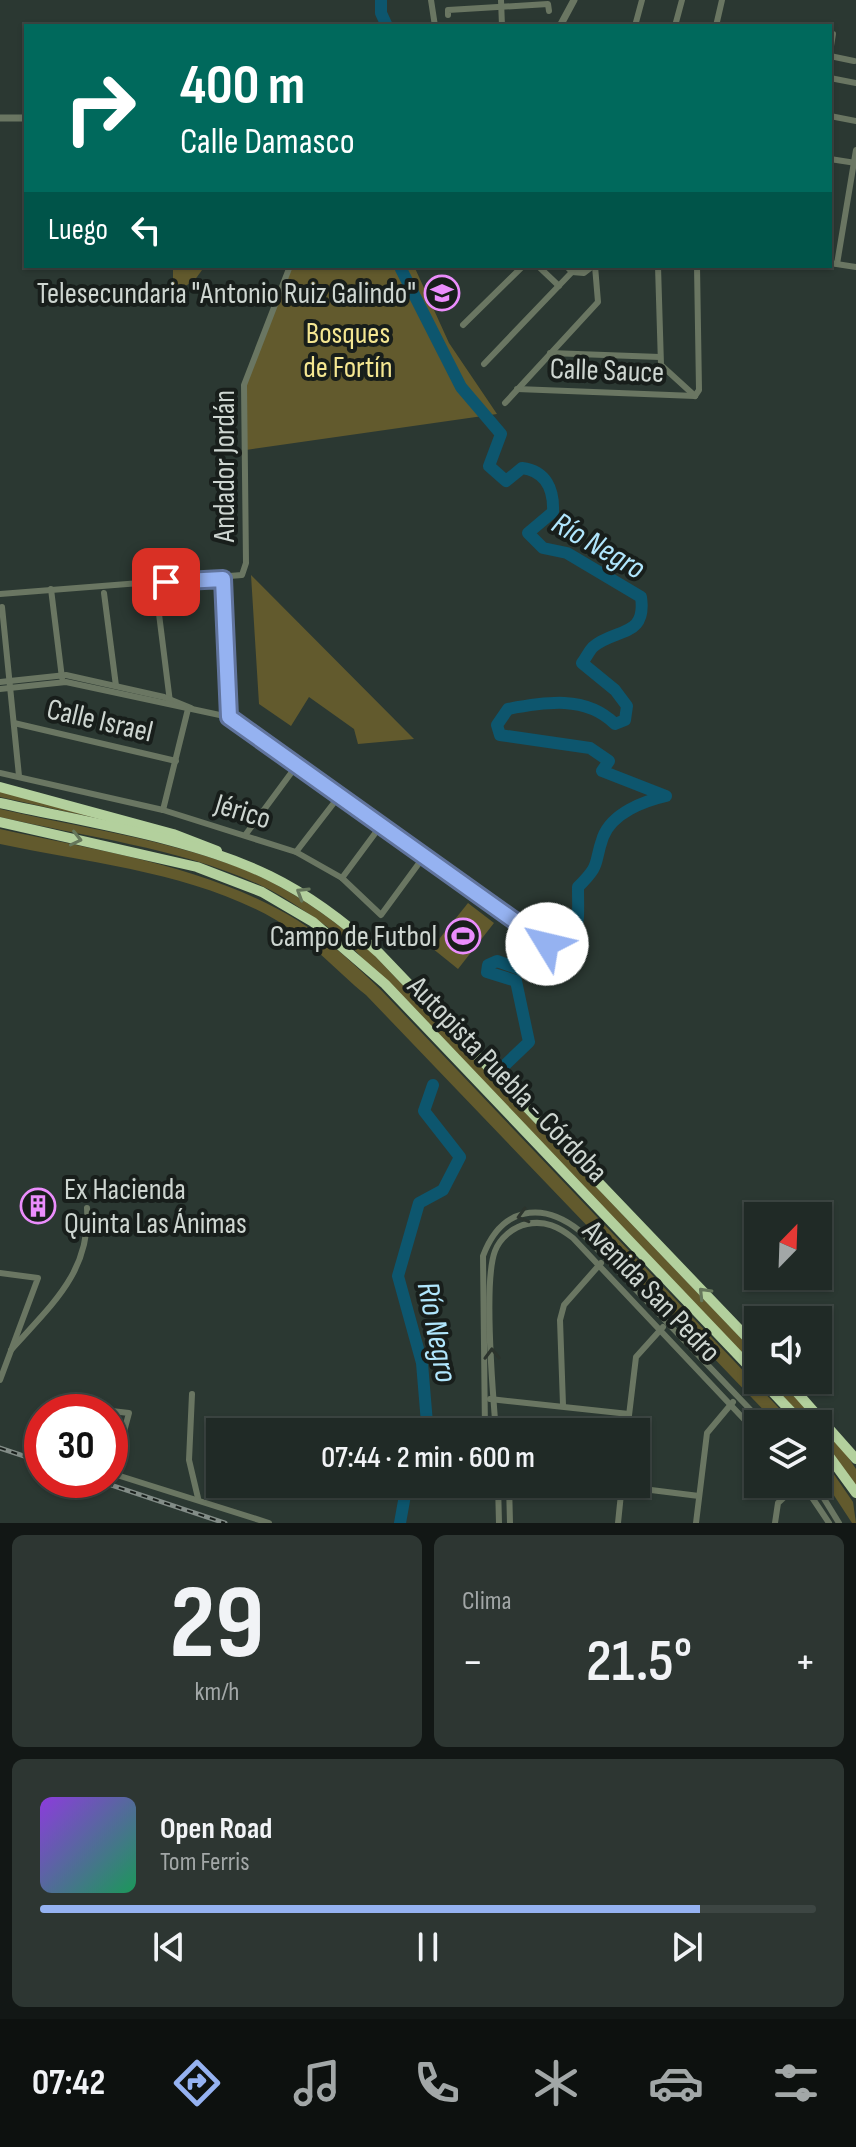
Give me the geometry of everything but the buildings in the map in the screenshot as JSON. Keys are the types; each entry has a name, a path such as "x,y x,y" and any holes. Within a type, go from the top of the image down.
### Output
{"highway":[{"path":"0,787 173,834 240,863"},
{"name":"Autopista Puebla - Córdoba","path":"0,803 240,863 316,902 379,953 744,1334"},
{"name":"Autopista Puebla - Córdoba","path":"0,822 220,875 262,892 332,936 385,984 744,1361"},
{"name":"Autopista Puebla - Córdoba","path":"775,1394 790,1410"},
{"path":"798,1394 856,1459"},
{"path":"832,1460 856,1493"}],"street":[{"path":"431,0 435,24"},
{"path":"561,24 574,0"},
{"path":"636,24 642,0"},
{"path":"676,24 682,0"},
{"path":"716,24 722,0"},
{"path":"502,3 502,24"},
{"path":"448,15 448,10 502,3 548,4 549,11"},
{"path":"832,41 833,34"},
{"path":"832,55 854,61"},
{"path":"832,78 856,83"},
{"path":"832,116 856,121"},
{"path":"0,118 24,118"},
{"path":"856,150 833,263 856,267"},
{"path":"832,159 855,163"},
{"name":"Andador Jordán","path":"0,594 223,579 242,575 246,569 246,373 289,268"},
{"path":"463,325 521,268"},
{"path":"540,268 559,286"},
{"path":"568,268 572,272 584,273 591,268"},
{"path":"505,403 598,302 594,268"},
{"path":"658,268 661,365 695,396 699,390 697,268"},
{"path":"484,364 572,272"},
{"path":"550,353 660,357"},
{"name":"Calle Sauce","path":"517,389 695,396"},
{"path":"223,579 229,717"},
{"path":"51,589 62,678"},
{"path":"104,593 116,689"},
{"path":"157,598 170,702"},
{"path":"2,607 19,776"},
{"path":"0,682 11,684 62,678 229,717 547,944"},
{"path":"0,689 11,684"},
{"path":"163,810 190,707"},
{"name":"Calle Israel","path":"14,723 176,761"},
{"path":"246,834 297,765"},
{"name":"Jérico","path":"0,773 163,810 296,852 342,878 381,915 425,855"},
{"path":"296,852 340,795"},
{"path":"342,878 382,824"},
{"path":"11,1350 73,1275 85,1252 87,1208"},
{"name":"Avenida San Pedro","path":"484,1418 483,1256 493,1233 521,1214 551,1214 568,1221 751,1410"},
{"name":"Avenida San Pedro","path":"495,1418 490,1275 500,1241 526,1224 546,1223 573,1238 744,1418"},
{"path":"563,1405 560,1320 564,1305 607,1258"},
{"path":"0,1273 38,1278 0,1380"},
{"path":"629,1418 636,1357 668,1322"},
{"path":"192,1394 189,1460 198,1498"},
{"path":"696,1523 707,1433 739,1397"},
{"path":"482,1398 629,1414"},
{"path":"128,1478 269,1523"},
{"path":"650,1489 699,1496"},
{"path":"498,1498 499,1523"},
{"path":"509,1498 510,1523"},
{"path":"618,1523 621,1498"},
{"path":"775,1523 778,1503 784,1498"},
{"path":"810,1498 829,1523"},
{"path":"824,1498 839,1523"}],"green space":[{"path":"173,268 204,268 194,281 173,293"},
{"name":"Bosques de Fortín","path":"289,268 415,268 449,343 497,414 246,450 246,373"},
{"path":"251,575 414,739 358,744 354,729 309,697 291,726 259,704"},
{"path":"0,791 141,828 0,797"},
{"path":"0,809 209,857 275,884 325,916 372,953 744,1341 744,1355 343,938 282,897 229,872 165,852 0,817"},
{"path":"0,829 153,862 263,901 320,936 382,991 744,1371 744,1390 366,995 300,936 244,904 177,880 0,844"},
{"name":"Campo de Futbol","path":"468,903 494,923 458,969 432,948"},
{"path":"748,1394 765,1394 781,1410 764,1410"},
{"path":"780,1394 793,1394 807,1410 796,1410"},
{"path":"832,1438 856,1469 856,1487 832,1454"},
{"path":"832,1471 853,1502 856,1523 852,1523 832,1492"}],"waterway":[{"name":"Río Negro","path":"381,0 381,13 386,24"},
{"name":"Río Negro","path":"402,268 461,387 501,434 489,466 506,481 522,468 537,473 547,482 553,512 528,533 543,548 567,553 641,597 642,610 634,626 593,647 582,663 615,690 627,706 625,720 615,724 591,708 550,703 508,709 497,725 500,735 590,748 609,761 602,771 666,796 630,809 607,829 594,868 578,887 576,929 562,953 552,962 538,962 525,971 497,961 488,965 487,972 516,981 529,1042 505,1065"},
{"name":"Río Negro","path":"427,1418 422,1363 398,1276 419,1203 443,1190 460,1157 424,1111 433,1085"},
{"name":"Río Negro","path":"400,1523 404,1498"}],"railway":[{"path":"0,1448 24,1456"},
{"path":"128,1491 225,1523"}],"place":[{"name":"Telesecundaria \"Antonio Ruiz Galindo\"","path":"442,293"},
{"name":"Campo de Futbol","path":"463,936"},
{"name":"Ex Hacienda Quinta Las Ánimas","path":"38,1206"}],"route":[{"path":"166,582 223,579 229,717 547,944"}]}
